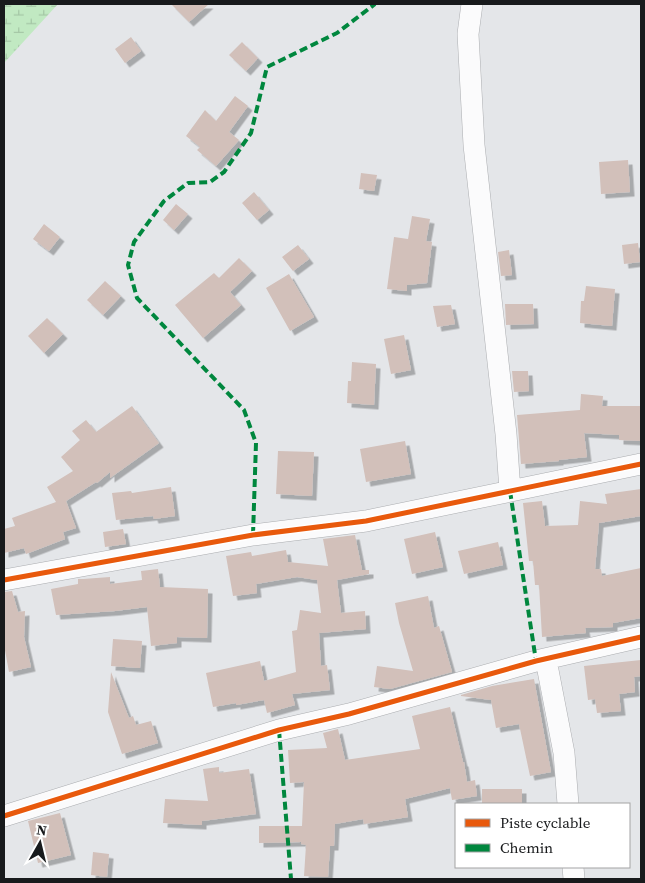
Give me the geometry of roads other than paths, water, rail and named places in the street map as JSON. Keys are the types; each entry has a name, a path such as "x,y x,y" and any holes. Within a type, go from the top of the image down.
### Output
{"street":[{"path":"472,4 468,34 474,145 506,434 510,491"},
{"path":"4,580 253,536 366,521 641,464"},
{"path":"4,816 279,730 349,714 536,661 641,636"},
{"path":"546,660 564,752 568,803"}]}
